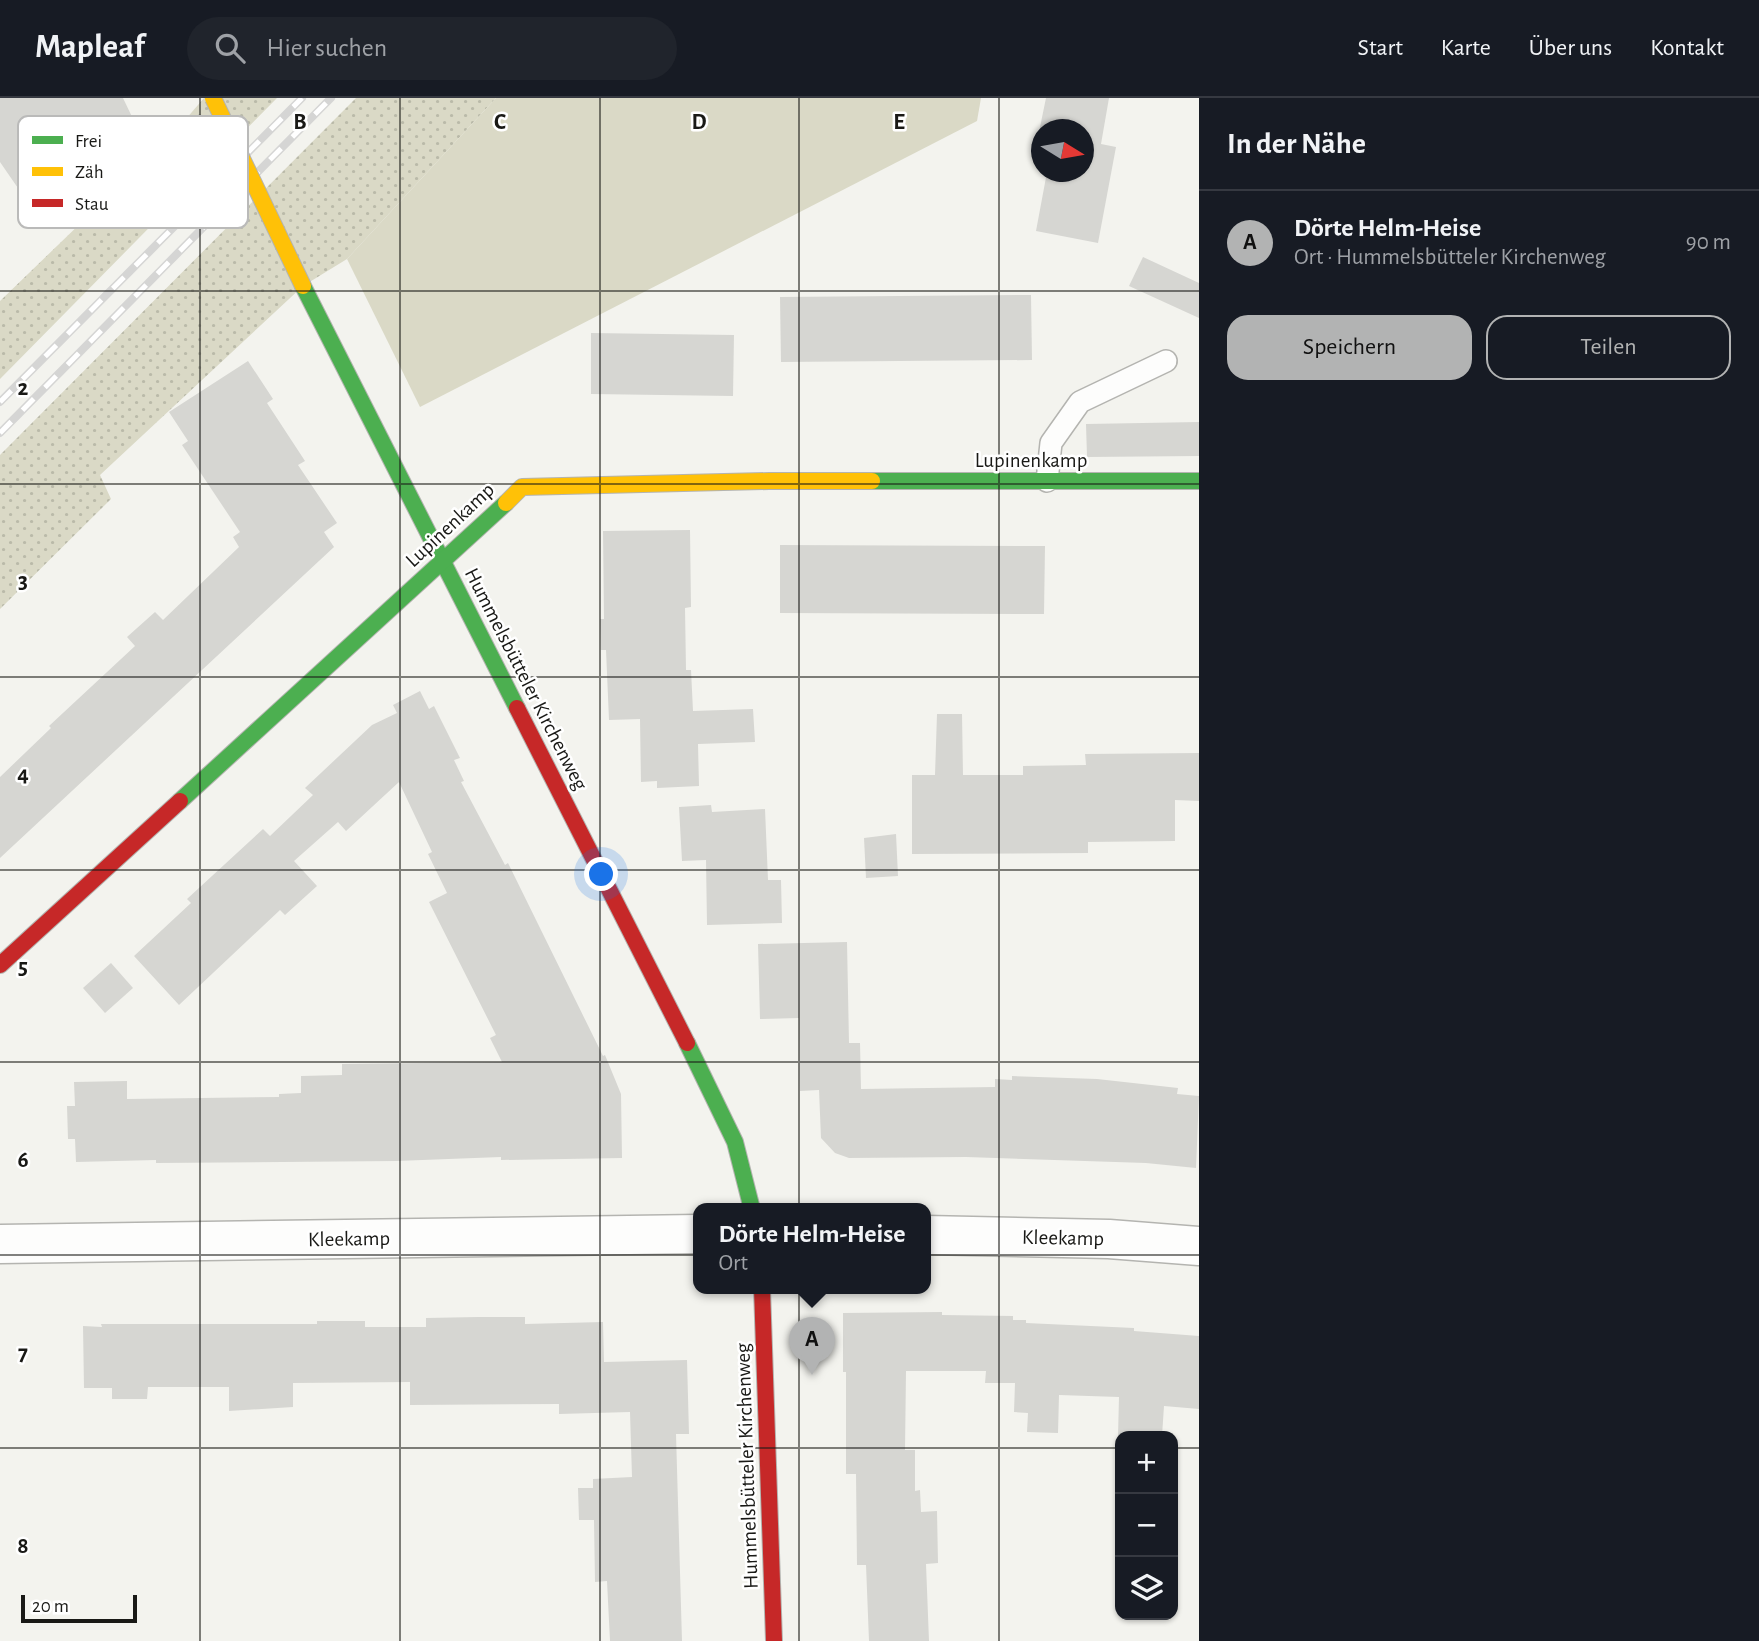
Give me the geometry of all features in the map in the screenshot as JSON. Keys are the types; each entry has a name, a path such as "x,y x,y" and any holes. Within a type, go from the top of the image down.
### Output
{"street":[{"name":"Hummelsbütteler Kirchenweg","path":"214,98 223,116"},
{"name":"Hummelsbütteler Kirchenweg","path":"248,170 303,286 735,1142 750,1203"},
{"name":"Lupinenkamp","path":"0,965 522,487 769,481 1199,481"},
{"name":"Kleekamp","path":"0,1244 693,1234"},
{"name":"Kleekamp","path":"931,1235 1109,1239 1199,1247"},
{"name":"Hummelsbütteler Kirchenweg","path":"762,1294 774,1641"}],"lane":[{"path":"1047,481 1051,443 1080,402 1166,361"}],"green space":[{"path":"204,98 277,98 248,127 248,116 188,116"},
{"path":"356,98 496,98 347,259 303,286 100,475 111,499 0,609 0,455 226,228 248,228 248,206"},
{"path":"496,98 981,98 977,121 420,407 347,259"},
{"path":"76,228 149,228 0,379 0,301"}],"building":[{"path":"0,98 123,98 132,116 18,116 18,188 0,162"},
{"path":"1046,98 1109,98 1101,144 1116,147 1098,243 1036,231 1045,182 1094,182 1094,119 1042,119"},
{"path":"1143,257 1199,283 1199,318 1129,286"},
{"path":"1031,295 1032,360 781,362 780,297"},
{"path":"591,333 734,335 733,396 591,394"},
{"path":"248,361 273,399 267,403 305,461 298,465 337,523 324,532 334,547 0,858 0,777 51,728 49,726 135,646 127,637 155,612 163,620 239,547 233,537 240,532 182,445 188,441 169,412"},
{"path":"1199,422 1199,456 1087,457 1086,424"},
{"path":"690,530 691,607 685,608 686,670 691,670 693,711 753,709 755,742 698,744 699,786 657,788 657,781 641,782 640,719 609,720 606,650 601,650 600,619 604,619 603,531"},
{"path":"780,545 1045,546 1044,614 780,613"},
{"path":"420,691 429,709 434,706 460,758 454,760 464,781 461,782 505,865 508,863 603,1056 605,1055 621,1094 622,1158 76,1162 75,1139 68,1139 67,1106 75,1106 74,1082 127,1081 127,1099 279,1097 279,1094 301,1093 301,1076 342,1075 342,1064 502,1062 490,1038 496,1035 429,902 447,893 428,854 432,852 399,782 346,831 338,822 294,861 317,886 285,915 280,910 179,1005 134,956 191,903 187,899 263,829 270,836 313,795 305,788 372,725 397,713 393,705"},
{"path":"937,714 962,714 963,775 1023,775 1023,766 1086,765 1085,754 1199,753 1199,801 1175,800 1175,841 1088,842 1088,853 912,854 912,775 935,775"},
{"path":"711,805 712,812 765,809 768,880 781,880 782,923 707,925 706,860 682,861 679,807"},
{"path":"896,834 898,876 866,878 864,838"},
{"path":"847,942 849,1043 860,1043 861,1089 995,1087 995,1079 1012,1080 1012,1076 1097,1079 1178,1088 1177,1094 1199,1096 1196,1168 1146,1163 966,1157 849,1158 835,1153 821,1138 819,1090 800,1091 799,1018 760,1019 758,944"},
{"path":"111,963 133,988 105,1013 83,988"},
{"path":"942,1312 942,1315 1013,1316 1013,1320 1026,1320 1026,1323 1134,1328 1134,1331 1199,1336 1199,1409 1164,1406 1162,1431 1118,1431 1119,1397 1059,1395 1058,1433 1027,1432 1028,1413 1014,1412 1015,1383 985,1383 986,1371 906,1371 905,1450 915,1450 915,1491 920,1490 921,1512 937,1511 938,1563 926,1564 929,1641 869,1641 866,1565 857,1565 856,1474 846,1474 843,1313"},
{"path":"525,1317 525,1324 603,1322 604,1362 687,1360 689,1434 676,1434 682,1641 610,1641 607,1581 595,1582 594,1520 579,1520 578,1488 593,1488 593,1479 632,1477 630,1412 559,1414 559,1404 410,1405 410,1382 293,1383 293,1407 229,1411 229,1387 148,1387 147,1399 112,1399 112,1388 84,1388 83,1326 317,1324 317,1321 365,1321 365,1327 426,1327 426,1318"}],"railway":[{"path":"248,152 302,98"},
{"path":"248,182 331,98"},
{"path":"0,402 173,228"},
{"path":"0,433 203,228"}],"traffic: fast":[{"path":"303,286 517,708"},
{"path":"872,481 1199,481"},
{"path":"180,801 506,503"},
{"path":"687,1043 735,1142 750,1203"}],"traffic: slow":[{"path":"213,98 222,116"},
{"path":"248,171 303,286"},
{"path":"506,503 522,487 872,481"}],"traffic: jam":[{"path":"517,708 687,1043"},
{"path":"0,965 180,801"},
{"path":"762,1294 774,1641"}],"place":[{"name":"Dörte Helm-Heise","path":"812,1375"}]}
